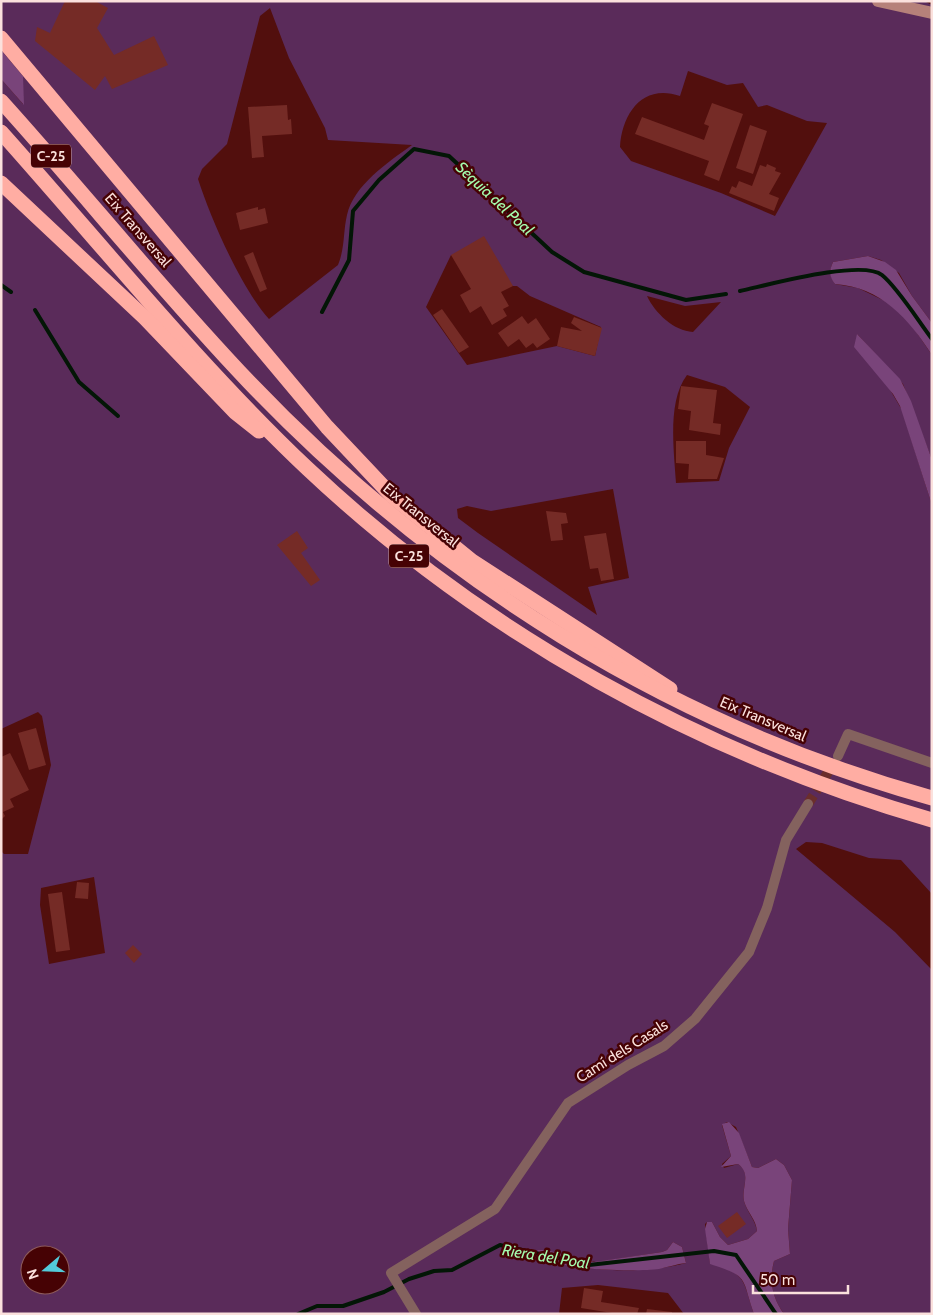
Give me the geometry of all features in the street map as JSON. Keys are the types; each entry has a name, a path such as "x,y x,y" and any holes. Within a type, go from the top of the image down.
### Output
{"highway":[{"path":"1,38 327,427 393,497 472,561 603,647 723,721"},
{"name":"Eix Transversal","path":"1,101 249,382 324,456 409,530 480,584 544,626 647,687 805,756 894,788 932,798"},
{"name":"C-25","path":"1,132 158,311 308,469 412,558 516,632 605,686 712,738 807,778 891,809 932,820"},
{"path":"1,183 145,318 235,412 308,469"}],"street":[{"path":"878,1 932,13"},
{"path":"838,756 848,734 932,763"},
{"name":"Camí dels Casals","path":"416,1314 400,1292 392,1275 495,1209 568,1103 628,1065 664,1046 695,1020 749,952 767,908 786,840 808,804"}],"shaded area":[{"path":"1,1 924,1 932,5 932,323 912,296 899,273 881,260 868,256 833,262 831,276 835,284 858,288 887,302 908,320 932,355 932,460 903,384 857,334 902,410 932,505 932,894 901,860 869,858 822,843 806,842 796,849 895,932 932,970 932,1314 784,1314 774,1295 772,1276 774,1261 790,1254 788,1229 792,1180 784,1165 776,1159 758,1168 752,1167 736,1127 727,1122 722,1125 731,1156 722,1164 724,1168 738,1164 742,1168 745,1176 744,1201 757,1231 748,1239 728,1245 720,1237 712,1222 707,1222 705,1224 710,1263 731,1271 742,1280 754,1314 684,1314 668,1293 598,1285 562,1288 559,1314 1,1314 1,851 4,854 28,854 51,765 42,716 38,712 1,729 1,79 23,104 23,76 1,50","holes":["270,8 289,58 325,128 328,140 412,145 392,159 364,184 357,194 347,215 342,252 338,265 269,319 258,306 238,272 198,179 202,169 227,144 260,16","688,71 727,85 743,83 758,107 767,105 807,121 827,123 775,216 721,193 631,161 620,147 625,123 630,112 645,97 667,93 680,96","451,255 513,286 517,286 530,296 601,327 595,356 557,346 467,365 426,307","647,296 685,306 721,302 693,332 672,325 660,315","687,375 725,387 750,407 729,448 719,481 676,483 673,427 674,412 681,386","613,489 629,578 588,587 597,615 458,518 457,509 467,506 491,511","94,877 105,953 49,964 40,905 41,888","673,1242 682,1247 686,1263 655,1269 606,1270 558,1264 557,1253 596,1262 667,1250"]},
{"path":"1,50 23,76 24,105 1,79"},
{"path":"868,256 885,262 896,270 932,323 932,355 914,329 880,298 851,286 835,284 833,281 830,273 833,262"},
{"path":"857,334 900,379 911,401 932,460 932,505 900,406 893,394 854,347"},
{"path":"729,1122 739,1133 752,1167 758,1168 776,1159 784,1165 792,1180 788,1229 790,1254 774,1261 772,1275 774,1295 784,1314 754,1314 742,1280 732,1272 710,1264 705,1229 707,1222 712,1222 720,1237 728,1245 748,1239 757,1231 744,1201 745,1177 742,1168 738,1164 721,1167 731,1156 722,1124"},
{"path":"673,1242 682,1247 686,1263 648,1270 574,1267 543,1259 535,1253 538,1250 546,1250 594,1262 662,1252 667,1250"}],"building":[{"path":"65,1 95,1 108,8 97,28 114,55 154,36 168,65 112,89 105,76 95,90 35,41 37,27 50,33"},
{"path":"712,103 743,114 719,181 704,175 709,161 635,134 642,117 704,140 709,126 704,124"},
{"path":"287,105 288,120 291,119 292,134 262,136 264,157 252,158 248,107"},
{"path":"750,125 767,131 753,174 736,168"},
{"path":"767,164 776,168 775,171 781,173 769,194 779,198 774,211 729,193 732,186 736,188 739,181 752,186 760,165 766,167"},
{"path":"258,207 258,210 265,208 268,223 240,230 236,213"},
{"path":"484,236 513,286 501,292 509,306 503,309 507,316 492,325 481,306 470,313 460,295 471,289 451,255"},
{"path":"253,252 267,289 260,292 244,256"},
{"path":"442,309 469,347 459,353 433,315"},
{"path":"522,316 528,324 536,318 550,339 537,348 533,343 526,348 519,339 508,347 498,333"},
{"path":"574,317 602,328 595,356 557,346 561,327 582,331 571,323"},
{"path":"681,386 717,390 713,423 721,424 720,435 689,430 691,411 678,409"},
{"path":"676,441 706,441 706,455 724,458 717,479 688,479 689,464 676,463"},
{"path":"546,511 566,513 568,523 561,524 563,540 551,541"},
{"path":"297,531 308,548 301,553 320,580 311,586 277,545"},
{"path":"606,533 614,579 601,581 598,568 590,569 584,536"},
{"path":"36,728 46,765 29,770 18,733"},
{"path":"10,753 29,790 10,799 14,807 3,812 5,816 1,820 1,757"},
{"path":"77,882 89,883 88,899 75,898"},
{"path":"62,892 70,950 56,952 48,894"},
{"path":"133,945 142,954 134,963 125,953"},
{"path":"737,1212 746,1224 727,1238 718,1226"},
{"path":"584,1288 603,1291 601,1302 639,1308 637,1314 618,1314 581,1308"},
{"path":"647,1309 672,1312 672,1314 646,1314"}],"waterway":[{"name":"Sèquia del Poal","path":"322,312 349,260 353,211 379,180 414,149 449,156 552,252 584,272 686,300 726,294"},
{"name":"Sèquia del Poal","path":"740,291 836,271 871,271 882,275 895,288 932,339"},
{"name":"Sèquia del Poal","path":"1,285 11,292"},
{"name":"Sèquia del Poal","path":"35,310 79,382 118,416"},
{"name":"Riera del Poal","path":"298,1314 317,1306 343,1306 384,1292 409,1279 434,1271 452,1270 500,1245 589,1265 714,1251 736,1255 776,1314"}],"tunnel":[{"path":"808,804 835,761"}]}
